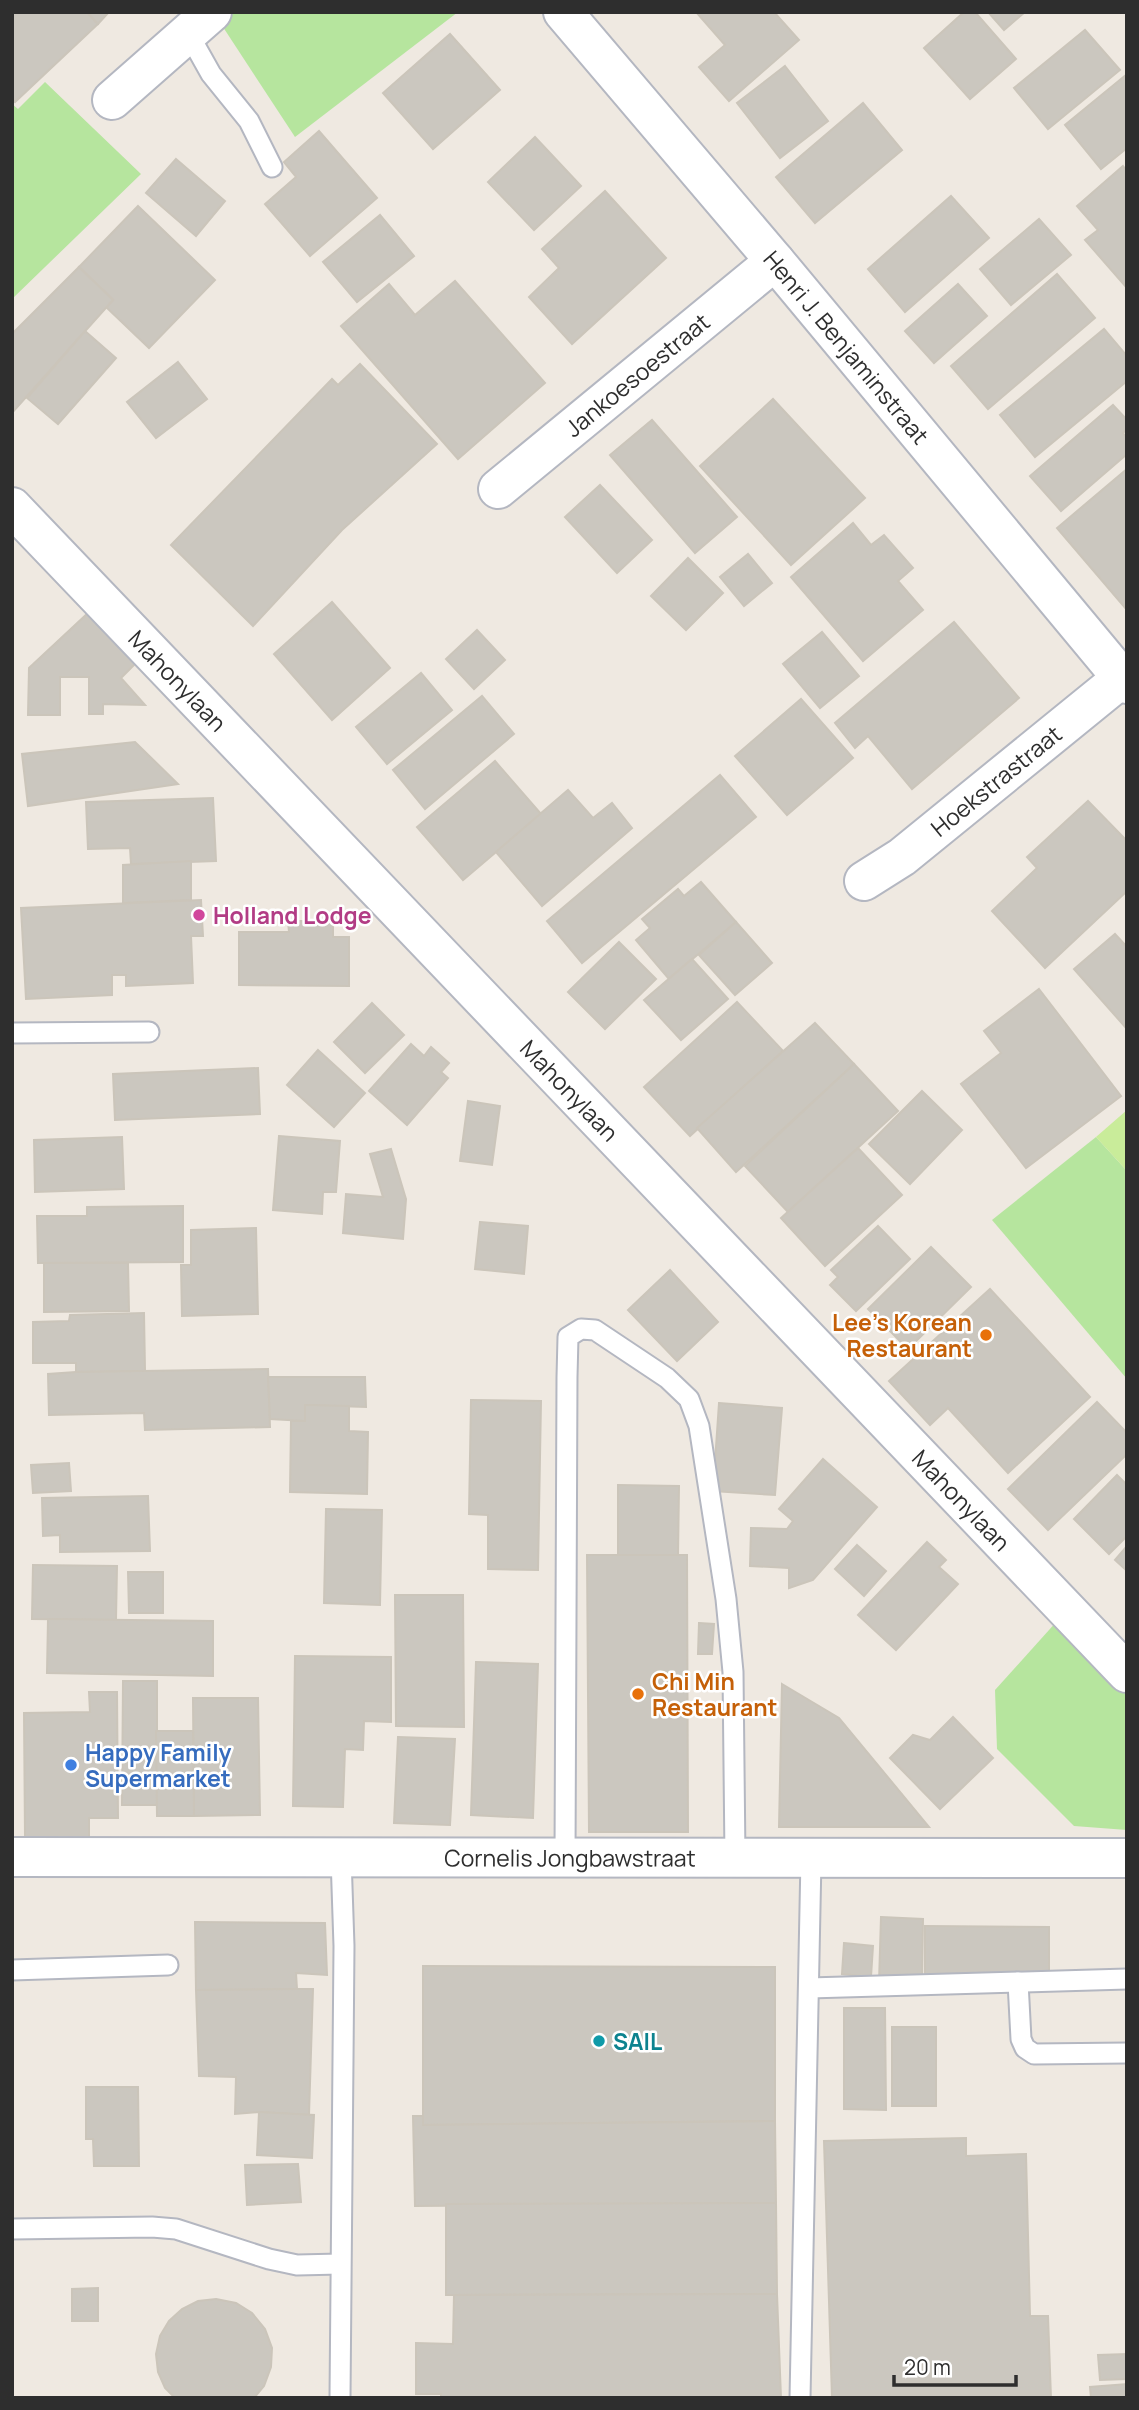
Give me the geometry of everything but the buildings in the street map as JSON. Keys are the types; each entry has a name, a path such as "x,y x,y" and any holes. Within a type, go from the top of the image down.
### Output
{"street":[{"name":"Henri J. Benjaminstraat","path":"563,12 1125,679"},
{"path":"112,100 200,23"},
{"name":"Jankoesoestraat","path":"498,489 775,261"},
{"name":"Mahonylaan","path":"12,507 1127,1673"},
{"name":"Hoekstrastraat","path":"863,881 902,857 1125,679"},
{"name":"Cornelis Jongbawstraat","path":"12,1857 1127,1858"}],"lane":[{"path":"200,23 211,74 249,121 272,167"},
{"path":"12,1033 149,1032"},
{"path":"565,1858 568,1337 581,1329 595,1330 667,1378 689,1399 699,1426 726,1599 733,1672 735,1858"},
{"path":"340,2398 344,1946 341,1857"},
{"path":"800,2398 811,1858"},
{"path":"12,1969 167,1965"},
{"path":"809,1988 1127,1979"},
{"path":"1018,1982 1021,2039 1025,2048 1034,2054 1127,2053"},
{"path":"12,2229 176,2229 269,2259 297,2265 340,2264"}],"green space":[{"path":"235,12 458,12 295,137 221,24"},
{"path":"45,82 141,174 12,299 12,104 18,109"},
{"path":"1127,1110 1127,1171 1096,1137"},
{"path":"1096,1137 1127,1171 1127,1379 992,1220"},
{"path":"1058,1620 1127,1688 1127,1830 1074,1826 997,1749 995,1690"}],"place":[{"name":"Holland Lodge","path":"199,915"},
{"name":"Lee's Korean Restaurant","path":"986,1335"},
{"name":"Chi Min Restaurant","path":"638,1694"},
{"name":"Happy Family Supermarket","path":"71,1765"},
{"name":"SAIL","path":"599,2041"}]}
